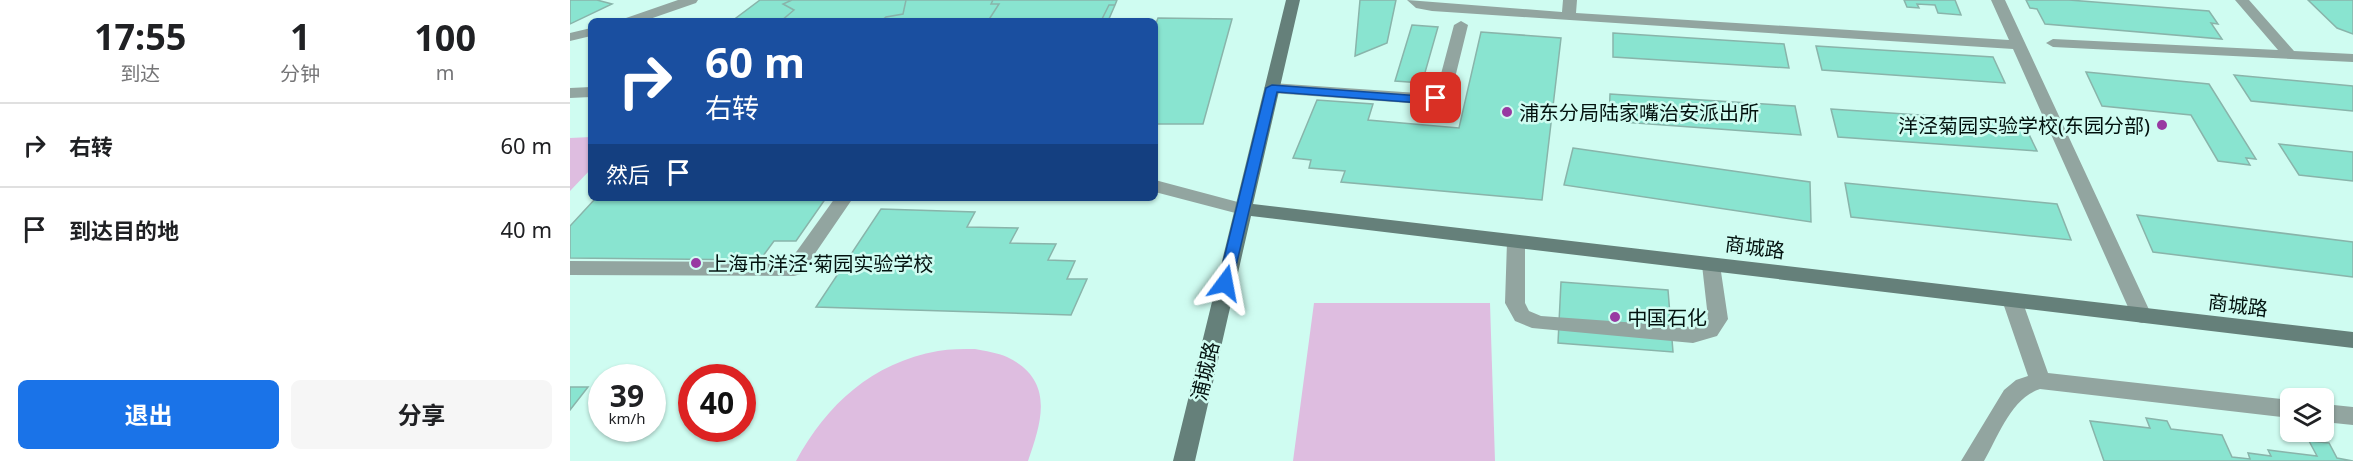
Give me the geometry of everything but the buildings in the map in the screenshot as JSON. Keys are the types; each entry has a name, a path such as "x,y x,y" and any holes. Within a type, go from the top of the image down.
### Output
{"street":[{"path":"640,18 691,0"},
{"name":"浦城路","path":"1184,461 1293,0"},
{"path":"1414,0 1421,5 1432,7 2019,45"},
{"path":"1569,17 1570,0"},
{"path":"1998,0 2142,316"},
{"path":"2242,0 2290,55"},
{"path":"1272,88 1421,99 1436,98 1444,90 1461,25"},
{"path":"570,37 588,33"},
{"path":"2053,43 2352,59"},
{"path":"570,93 588,92"},
{"name":"商城路","path":"1158,187 1242,209 2353,340"},
{"path":"570,268 794,269 842,201"},
{"path":"1516,242 1515,303 1522,316 1539,323 1693,335 1710,331 1718,319 1711,265"},
{"path":"2012,300 2040,381"},
{"path":"1972,461 2011,396 2023,386 2040,381 2280,408"},
{"path":"2334,414 2353,416"}],"shaded area":[{"path":"588,137 588,172 570,191 570,138"},
{"path":"1314,303 1490,303 1495,461 1293,461"},
{"path":"975,349 1007,357 1022,366 1032,377 1038,389 1041,403 1040,417 1028,461 796,461 808,440 837,404 872,376 914,357 943,350"}],"place":[{"name":"浦东分局陆家嘴治安派出所","path":"1507,112"},
{"name":"洋泾菊园实验学校(东园分部)","path":"2162,125"},
{"name":"上海市洋泾·菊园实验学校","path":"696,263"},
{"name":"中国石化","path":"1615,317"}],"route":[{"path":"1225,283 1272,88 1429,100 1436,98"}]}
